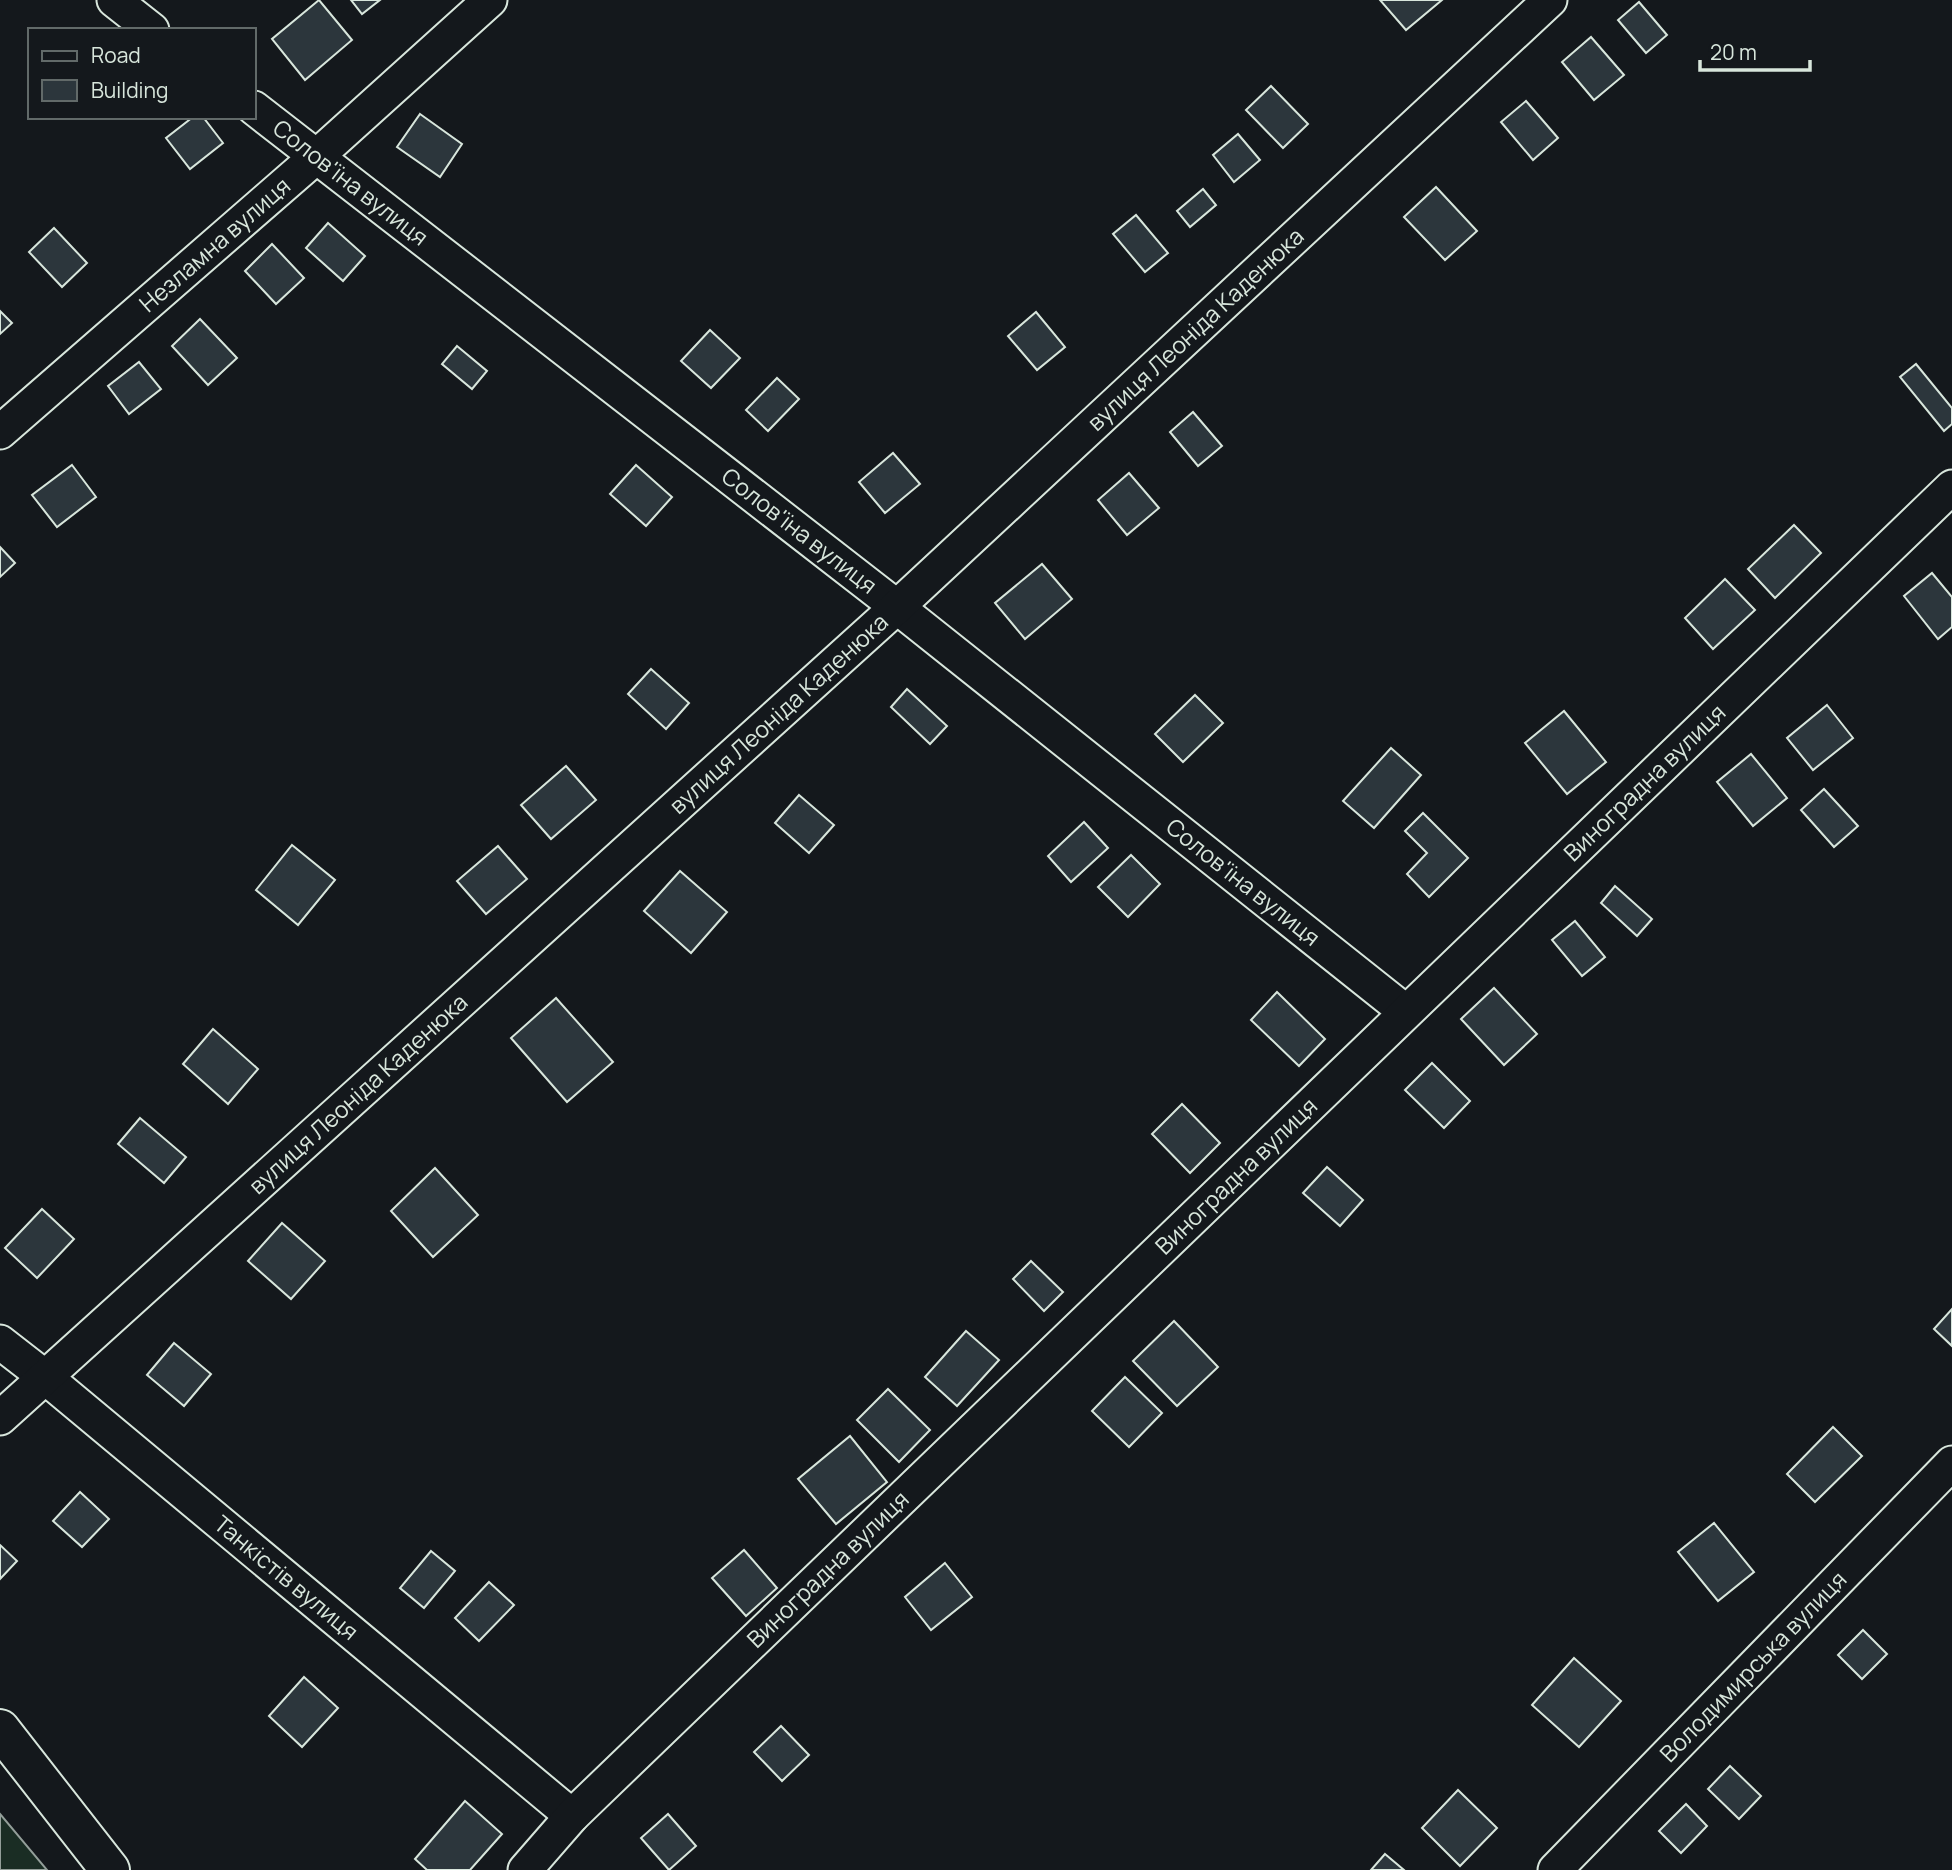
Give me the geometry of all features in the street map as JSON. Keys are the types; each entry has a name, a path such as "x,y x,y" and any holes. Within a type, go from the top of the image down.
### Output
{"street":[{"path":"114,0 149,28"},
{"name":"Незламна вулиця","path":"0,432 490,0"},
{"name":"вулиця Леоніда Каденюка","path":"0,1418 897,607 1550,0"},
{"name":"Солов'їна вулиця","path":"256,110 897,607 1406,1012"},
{"name":"Виноградна вулиця","path":"525,1870 572,1816 1952,487"},
{"name":"Танкістів вулиця","path":"0,1342 46,1377 572,1816"},
{"name":"Володимирська вулиця","path":"1555,1870 1952,1463"},
{"path":"0,1729 110,1870"}],"green space":[{"path":"0,1814 47,1870 0,1870"}],"building":[{"path":"319,0 352,40 305,80 272,39"},
{"path":"351,0 380,0 362,14"},
{"path":"1380,0 1442,0 1406,30"},
{"path":"1639,2 1667,35 1646,53 1618,20"},
{"path":"1591,37 1624,75 1594,100 1562,62"},
{"path":"1271,86 1308,124 1283,148 1246,110"},
{"path":"1526,101 1558,138 1533,160 1501,122"},
{"path":"420,114 462,144 440,177 397,147"},
{"path":"190,119 205,119 223,143 190,169 166,138"},
{"path":"1238,134 1260,160 1234,182 1213,155"},
{"path":"1436,187 1477,231 1445,260 1404,217"},
{"path":"1203,189 1216,205 1190,227 1177,211"},
{"path":"1136,215 1168,253 1145,272 1113,234"},
{"path":"328,223 365,256 343,281 306,248"},
{"path":"54,228 87,263 62,287 29,252"},
{"path":"272,244 304,278 276,304 245,271"},
{"path":"0,311 12,323 0,334"},
{"path":"1036,312 1065,347 1037,370 1008,336"},
{"path":"200,319 237,358 208,385 172,346"},
{"path":"710,330 740,358 711,388 681,361"},
{"path":"457,346 487,371 472,389 442,364"},
{"path":"139,362 161,389 129,414 108,386"},
{"path":"1916,364 1952,408 1952,424 1944,431 1900,377"},
{"path":"777,378 799,399 768,431 746,410"},
{"path":"1193,412 1222,446 1198,466 1170,432"},
{"path":"893,453 920,484 885,513 859,482"},
{"path":"72,465 96,497 57,527 32,495"},
{"path":"636,465 672,497 646,526 610,494"},
{"path":"1129,473 1159,508 1127,535 1098,500"},
{"path":"1794,525 1821,553 1775,598 1748,569"},
{"path":"0,547 15,563 0,577"},
{"path":"1042,564 1072,599 1025,639 995,603"},
{"path":"1932,573 1952,597 1952,627 1938,639 1904,596"},
{"path":"1725,579 1755,610 1713,649 1685,618"},
{"path":"651,669 689,703 666,729 628,694"},
{"path":"907,689 947,726 930,744 891,707"},
{"path":"1195,695 1223,723 1183,762 1155,734"},
{"path":"1827,705 1853,738 1813,770 1787,738"},
{"path":"1564,711 1606,762 1567,794 1525,743"},
{"path":"1391,748 1421,775 1374,828 1343,801"},
{"path":"1751,754 1787,798 1753,826 1717,782"},
{"path":"566,766 596,800 551,839 521,805"},
{"path":"1824,789 1858,826 1834,847 1801,810"},
{"path":"799,795 834,825 809,853 775,823"},
{"path":"1423,813 1468,858 1429,897 1407,874 1427,853 1405,831"},
{"path":"1084,822 1108,848 1071,882 1048,856"},
{"path":"292,845 335,880 298,925 256,890"},
{"path":"498,846 527,879 486,914 457,881"},
{"path":"1131,855 1160,884 1128,917 1098,887"},
{"path":"680,871 727,912 691,953 644,911"},
{"path":"1615,886 1652,919 1637,936 1601,903"},
{"path":"1575,921 1605,957 1582,976 1552,940"},
{"path":"1494,988 1537,1034 1504,1065 1461,1019"},
{"path":"1277,992 1325,1039 1299,1066 1251,1020"},
{"path":"556,998 613,1062 567,1102 511,1038"},
{"path":"213,1029 258,1069 228,1104 183,1064"},
{"path":"1432,1063 1470,1101 1444,1128 1405,1090"},
{"path":"1182,1104 1220,1143 1190,1173 1152,1134"},
{"path":"140,1118 186,1157 164,1183 118,1144"},
{"path":"1327,1167 1363,1200 1340,1226 1303,1193"},
{"path":"435,1168 478,1215 433,1257 391,1211"},
{"path":"42,1209 74,1239 37,1278 5,1248"},
{"path":"282,1223 325,1261 291,1299 248,1261"},
{"path":"1031,1261 1063,1292 1044,1311 1013,1279"},
{"path":"1952,1309 1952,1346 1934,1329"},
{"path":"1174,1321 1218,1367 1177,1406 1133,1361"},
{"path":"966,1331 999,1360 957,1406 925,1377"},
{"path":"174,1343 211,1374 184,1406 147,1375"},
{"path":"1125,1377 1162,1413 1129,1447 1092,1411"},
{"path":"888,1389 930,1430 899,1462 857,1420"},
{"path":"1833,1427 1862,1456 1815,1502 1787,1474"},
{"path":"850,1436 887,1482 836,1524 798,1479"},
{"path":"80,1492 109,1519 82,1547 53,1521"},
{"path":"1714,1523 1754,1572 1718,1601 1678,1552"},
{"path":"0,1545 17,1561 0,1579"},
{"path":"744,1550 777,1588 746,1616 712,1578"},
{"path":"431,1551 455,1571 424,1608 400,1588"},
{"path":"945,1563 972,1597 931,1630 905,1597"},
{"path":"489,1582 514,1605 479,1641 455,1618"},
{"path":"1863,1630 1887,1654 1862,1679 1838,1655"},
{"path":"1574,1658 1621,1701 1579,1747 1532,1705"},
{"path":"304,1677 338,1708 302,1747 269,1716"},
{"path":"781,1726 809,1755 782,1781 754,1752"},
{"path":"1730,1766 1761,1796 1739,1819 1708,1789"},
{"path":"1458,1790 1497,1828 1460,1866 1422,1828"},
{"path":"465,1801 502,1834 470,1870 427,1870 415,1859"},
{"path":"1686,1804 1707,1826 1681,1853 1659,1831"},
{"path":"668,1814 696,1846 669,1870 641,1838"},
{"path":"1385,1854 1404,1870 1371,1870"}]}
